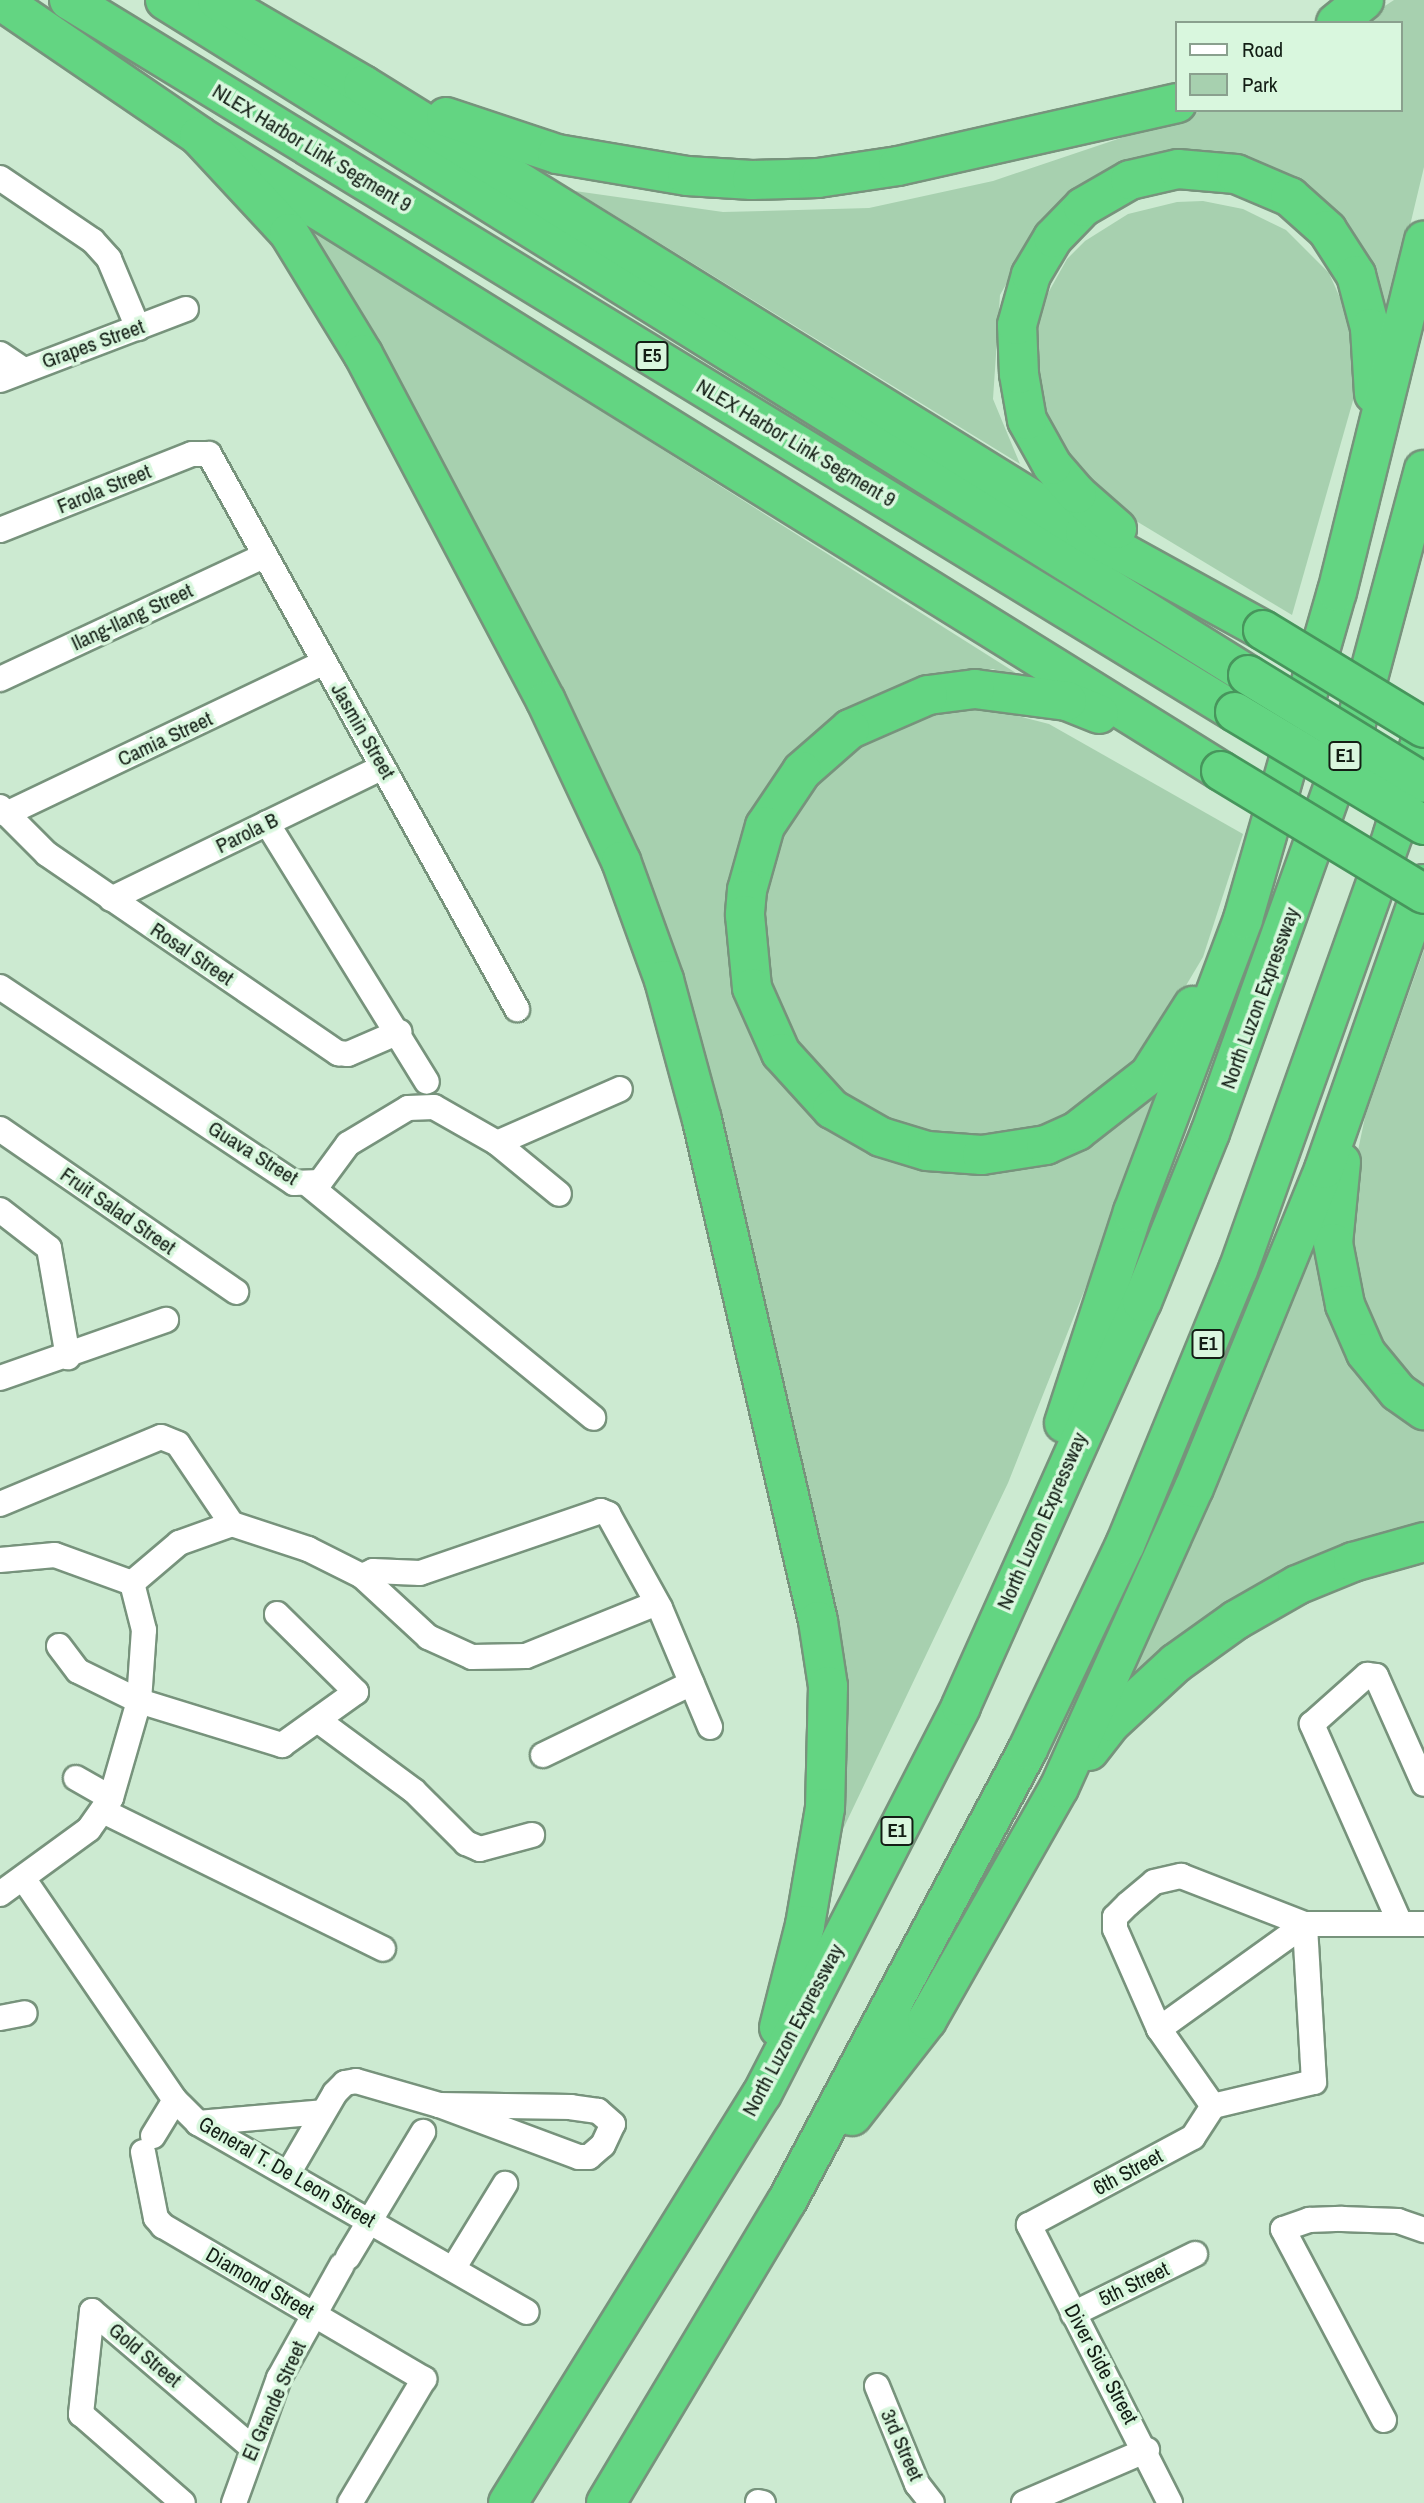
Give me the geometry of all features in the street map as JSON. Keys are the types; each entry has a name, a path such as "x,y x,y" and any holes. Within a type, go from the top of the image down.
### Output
{"highway":[{"path":"1,0 199,136 1424,894"},
{"name":"NLEX Harbor Link Segment 9","path":"69,0 1424,825"},
{"name":"NLEX Harbor Link Segment 9","path":"165,0 1424,783"},
{"path":"217,0 363,85 1085,531 1263,631 1424,729"},
{"path":"1338,21 1364,0"},
{"path":"363,85 556,154 687,176 752,180 818,178 898,166 1176,103"},
{"path":"199,136 289,233 363,354 546,701 621,861 664,980 702,1120 815,1608 828,1686 825,1808 816,1870 762,2094"},
{"path":"1263,631 1116,528 1077,494 1052,465 1027,420 1019,374 1017,325 1031,275 1053,238 1083,207 1130,180 1178,169 1236,174 1290,197 1328,230 1356,275 1370,328 1373,445"},
{"path":"1022,1563 1133,1212 1243,919 1336,592 1424,241"},
{"name":"North Luzon Expressway","path":"508,2503 762,2094 961,1706 1022,1563 1142,1302 1276,956 1356,723 1424,470"},
{"path":"1219,769 1067,701 975,689 929,695 878,714 850,729 802,771 765,826 747,890 747,954 752,988 781,1054 832,1109 881,1137 928,1151 982,1155 1046,1145 1077,1131 1149,1075 1243,919"},
{"name":"E1","path":"606,2503 787,2201 1028,1749 1125,1545 1252,1231 1393,834 1424,729"},
{"path":"787,2201 927,2020 1059,1788 1194,1488 1350,1101 1424,884"},
{"path":"1350,1101 1333,1243 1345,1305 1366,1353 1398,1392 1424,1410"},
{"path":"1059,1788 1112,1722 1176,1663 1236,1620 1297,1585 1353,1562 1424,1542"}],"street":[{"path":"0,178 93,241 109,259 138,328"},
{"name":"Grapes Street","path":"0,380 186,309"},
{"path":"0,354 23,370"},
{"name":"Farola Street","path":"0,530 192,454 209,454"},
{"name":"Jasmin Street","path":"209,454 221,469 264,556 517,1009"},
{"name":"Ilang-Ilang Street","path":"0,679 264,556"},
{"name":"Camia Street","path":"3,811 324,662"},
{"name":"Parola B","path":"111,899 383,767"},
{"name":"Rosal Street","path":"3,811 47,854 338,1053 348,1054 400,1032"},
{"path":"267,823 400,1032 427,1082"},
{"name":"Guava Street","path":"0,987 294,1184 310,1186 320,1182 348,1144 408,1108 434,1107 497,1143 559,1194"},
{"path":"497,1143 620,1089"},
{"name":"Fruit Salad Street","path":"0,1129 236,1292"},
{"path":"310,1186 593,1418"},
{"path":"0,1210 49,1248 68,1357"},
{"path":"0,1378 68,1357 166,1320"},
{"path":"0,1504 161,1437 178,1444 232,1524 308,1549 362,1576 428,1637 472,1657 526,1656 657,1603"},
{"path":"362,1576 373,1571 420,1573 601,1511 608,1514 657,1603 710,1727"},
{"path":"132,1583 179,1543 232,1524"},
{"path":"0,1560 55,1555 132,1583"},
{"path":"0,1894 89,1829 107,1804 139,1701 144,1630 132,1583"},
{"path":"59,1646 78,1671 139,1701 273,1745 282,1745 356,1692 277,1614"},
{"path":"1305,1924 1314,2082 1213,2106 1159,2029 1114,1922 1154,1882 1168,1876 1193,1878 1305,1924 1412,1924 1312,1724 1367,1675 1376,1676 1424,1784"},
{"path":"542,1755 692,1683"},
{"path":"319,1721 414,1791 466,1843 480,1849 532,1835"},
{"path":"76,1778 107,1804 383,1949"},
{"name":"General T. De Leon Street","path":"23,1878 175,2100 198,2123 289,2172 527,2312"},
{"path":"1159,2029 1305,1924"},
{"path":"0,2018 26,2013"},
{"path":"289,2172 323,2112 345,2083 356,2081 439,2105 579,2157 589,2157 603,2145 613,2124 598,2111 571,2107 439,2105"},
{"name":"Diamond Street","path":"175,2100 148,2144 156,2218 163,2226 424,2379 350,2503"},
{"name":"6th Street","path":"1030,2225 1193,2137 1213,2106"},
{"path":"198,2123 323,2112"},
{"name":"El Grande Street","path":"233,2503 251,2447 279,2378 369,2220 423,2132"},
{"path":"453,2269 505,2184"},
{"path":"1384,2420 1283,2230 1309,2220 1342,2219 1398,2221 1424,2230"},
{"name":"Diver Side Street","path":"1030,2225 1073,2314 1147,2450 1170,2503"},
{"name":"5th Street","path":"1073,2314 1195,2254"},
{"name":"Gold Street","path":"183,2503 80,2414 92,2311 251,2447"},
{"name":"3rd Street","path":"877,2386 918,2483 932,2503"},
{"path":"1024,2503 1147,2450"}],"green space":[{"path":"1394,0 1424,0 1424,167 1381,347 1330,222 1166,162 1025,251 1000,295 993,399 1020,464 575,191 723,212 869,208 993,181 1198,112 1403,112 1403,21 1362,21"},
{"path":"1203,201 1243,209 1286,230 1329,273 1352,325 1356,390 1292,615 1108,504 1069,471 1030,378 1037,313 1067,259 1085,241 1128,214 1177,202"},
{"path":"285,211 1032,683 993,669 925,678 868,698 808,737 767,788 751,816 728,916 736,991 768,1062 982,1170 1175,1062 1008,1483 825,1867 839,1755 674,978"},
{"path":"959,709 1002,712 1049,724 1243,834 1203,957 1141,1061 1111,1087 1054,1123 989,1138 923,1132 891,1122 833,1087 797,1046 764,972 764,870 791,809 847,749 918,716"},
{"path":"1424,950 1424,1394 1372,1340 1350,1289 1351,1184 1365,1117"},
{"path":"1328,1203 1324,1245 1424,1426 1424,1522 1330,1554 1122,1687"}]}
